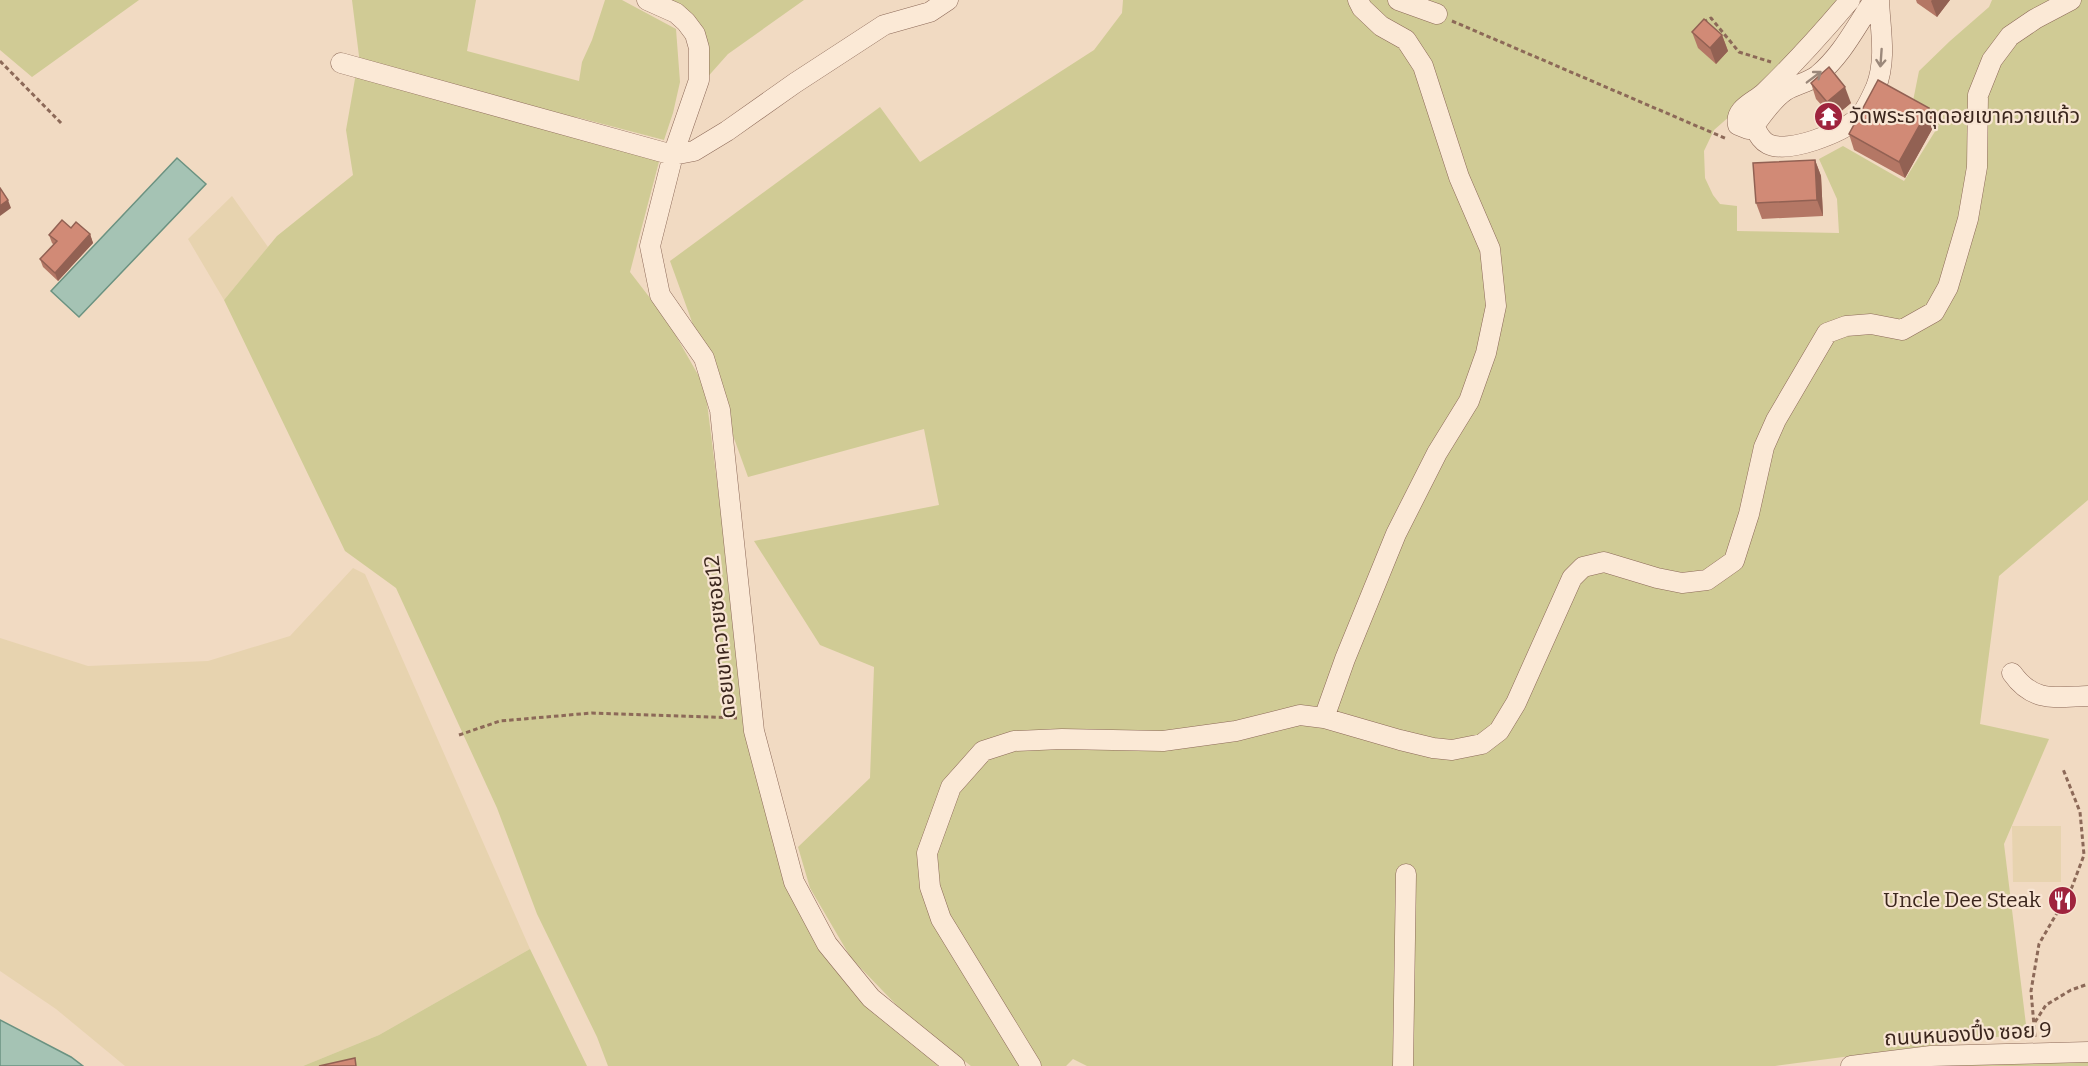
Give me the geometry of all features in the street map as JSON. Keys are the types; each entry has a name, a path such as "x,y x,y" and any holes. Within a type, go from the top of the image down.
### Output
{"street":[{"name":"ดอยเขาควายซอย12","path":"647,0 676,13 686,22 695,34 699,48 699,80 673,155 650,246 660,295 704,358 720,410 754,731 794,882 827,944 872,998 955,1066"},
{"path":"341,63 673,155 694,151 719,136 795,82 884,25 930,12 948,0"},
{"path":"1324,718 1345,658 1396,534 1437,453 1469,401 1486,353 1496,306 1490,249 1459,177 1423,66 1406,40 1381,26 1362,8 1358,0"},
{"path":"1398,0 1437,14"},
{"path":"1850,0 1790,68 1758,99 1739,113 1736,119 1738,125 1748,129 1754,126 1782,93 1808,82 1819,74 1842,49 1876,0"},
{"path":"1754,126 1762,140 1770,145 1787,146 1811,142 1859,118 1880,74 1882,38 1876,0"},
{"path":"1031,1066 941,919 930,886 927,853 951,787 983,751 1014,741 1062,739 1164,741 1236,731 1300,715 1324,718 1433,748 1452,750 1482,744 1499,731 1516,704 1572,578 1583,567 1604,562 1682,583 1707,580 1734,561 1749,514 1764,447 1776,420 1827,333 1846,326 1871,324 1902,330 1934,312 1948,287 1968,219 1977,167 1978,95 1992,60 2010,36 2035,19 2071,0"},
{"path":"2012,673 2029,692 2052,697 2088,696"},
{"path":"1403,1066 1406,874"},
{"name":"ถนนหนองปึ๋ง ซอย 9","path":"1851,1066 1931,1056 2088,1052"}],"path":[{"path":"1437,14 1731,141"},
{"path":"1697,27 1706,19 1711,18 1739,52 1790,68"},
{"path":"0,61 63,125"},
{"path":"459,735 500,721 592,713 753,718"},
{"path":"2037,1053 2031,991 2039,944 2072,887 2084,855 2080,812 2063,769"},
{"path":"2034,1024 2046,1005 2071,990 2088,984"}],"shaded area":[{"path":"0,0 139,0 32,77 0,50"},
{"path":"352,0 476,0 467,51 579,81 582,62 605,0 622,0 676,29 680,82 664,140 576,117 557,125 661,154 630,272 667,320 705,387 727,561 777,848 859,996 938,1066 608,1066 597,1037 537,914 497,808 396,588 345,551 224,300 277,236 353,175 346,130 359,56"},
{"path":"668,0 804,0 728,54 704,81 709,47 697,23"},
{"path":"1123,0 1848,0 1812,44 1714,130 1704,151 1705,178 1713,195 1720,204 1737,206 1737,231 1839,233 1837,199 1819,159 1843,146 1904,181 1939,125 1912,106 1919,71 1989,7 1992,0 2088,0 2088,500 1999,576 1980,724 2049,739 2004,844 2027,1033 1775,1066 1087,1066 1073,1059 1066,1066 971,1066 911,1020 851,958 810,888 798,847 870,778 874,667 820,645 754,541 939,505 924,429 748,477 670,261 880,107 920,162 1094,50 1122,13"},
{"path":"177,158 206,184 79,317 51,291"},
{"path":"232,196 268,247 224,300 188,239"},
{"path":"353,568 365,574 530,949 379,1035 303,1066 125,1066 56,1009 0,971 0,638 88,666 208,661 290,636"},
{"path":"2012,826 2061,826 2061,882 2013,882"},
{"path":"530,949 587,1066 303,1066 379,1035"},
{"path":"0,1020 71,1057 83,1066 0,1066"},
{"path":"2088,1052 2088,1066 1851,1066"}],"building":[{"path":"1704,19 1722,35 1710,48 1692,32"},
{"path":"1829,67 1845,87 1827,102 1811,83"},
{"path":"1878,80 1929,108 1899,162 1849,134"},
{"path":"1815,160 1817,200 1756,203 1753,163"},
{"path":"0,188 8,200 0,206"},
{"path":"62,220 71,228 76,222 90,234 55,273 40,259 57,241 49,235"},
{"path":"355,1058 356,1066 319,1066"}],"place":[{"name":"วัดพระธาตุดอยเขาควายแก้ว","path":"1828,116"},
{"name":"Uncle Dee Steak","path":"2062,900"}]}
